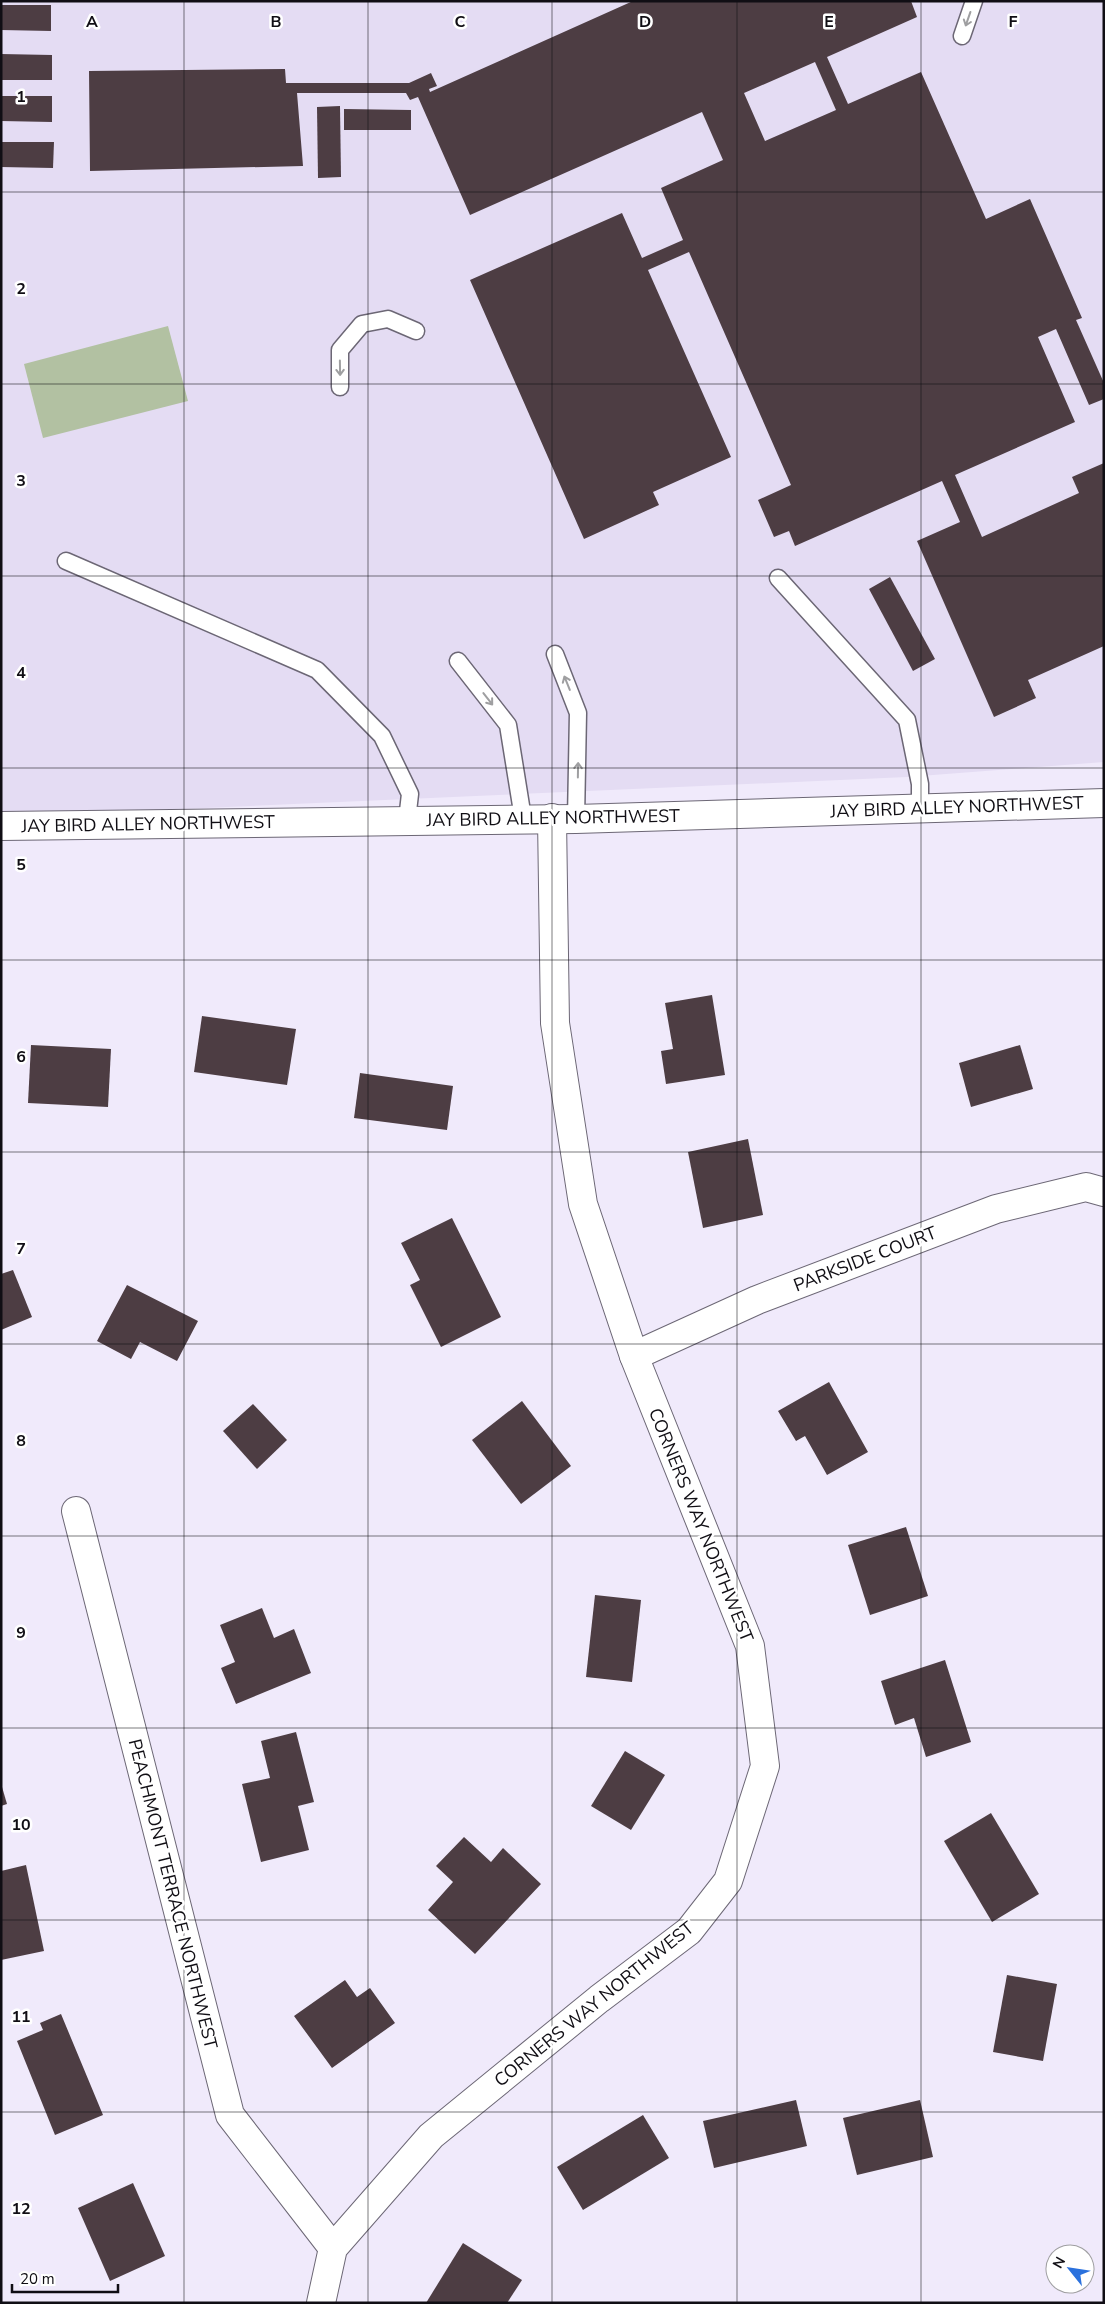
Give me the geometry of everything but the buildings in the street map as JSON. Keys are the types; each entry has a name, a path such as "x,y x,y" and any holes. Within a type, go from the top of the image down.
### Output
{"street":[{"name":"JAY BIRD ALLEY NORTHWEST","path":"1,826 564,818 1104,803"},
{"name":"CORNERS WAY NORTHWEST","path":"321,2303 333,2248 431,2136 600,1999 689,1931 728,1881 765,1766 750,1646 634,1356 583,1204 554,1023 564,818"},
{"name":"PARKSIDE COURT","path":"634,1356 757,1300 996,1209 1086,1187 1104,1192"},
{"name":"PEACHMONT TERRACE NORTHWEST","path":"76,1511 230,2115 333,2248"}],"lane":[{"path":"962,36 974,1"},
{"path":"340,387 340,350 362,324 388,319 416,331"},
{"path":"66,561 317,670 382,736 410,794 407,820"},
{"path":"778,578 907,720 920,784 920,809"},
{"path":"555,654 578,713 564,818"},
{"path":"458,661 508,725 523,818"}],"shaded area":[{"path":"1,1 1104,1 1104,762 907,777 1,817"}],"green space":[{"path":"168,326 188,401 43,438 24,364"}]}
